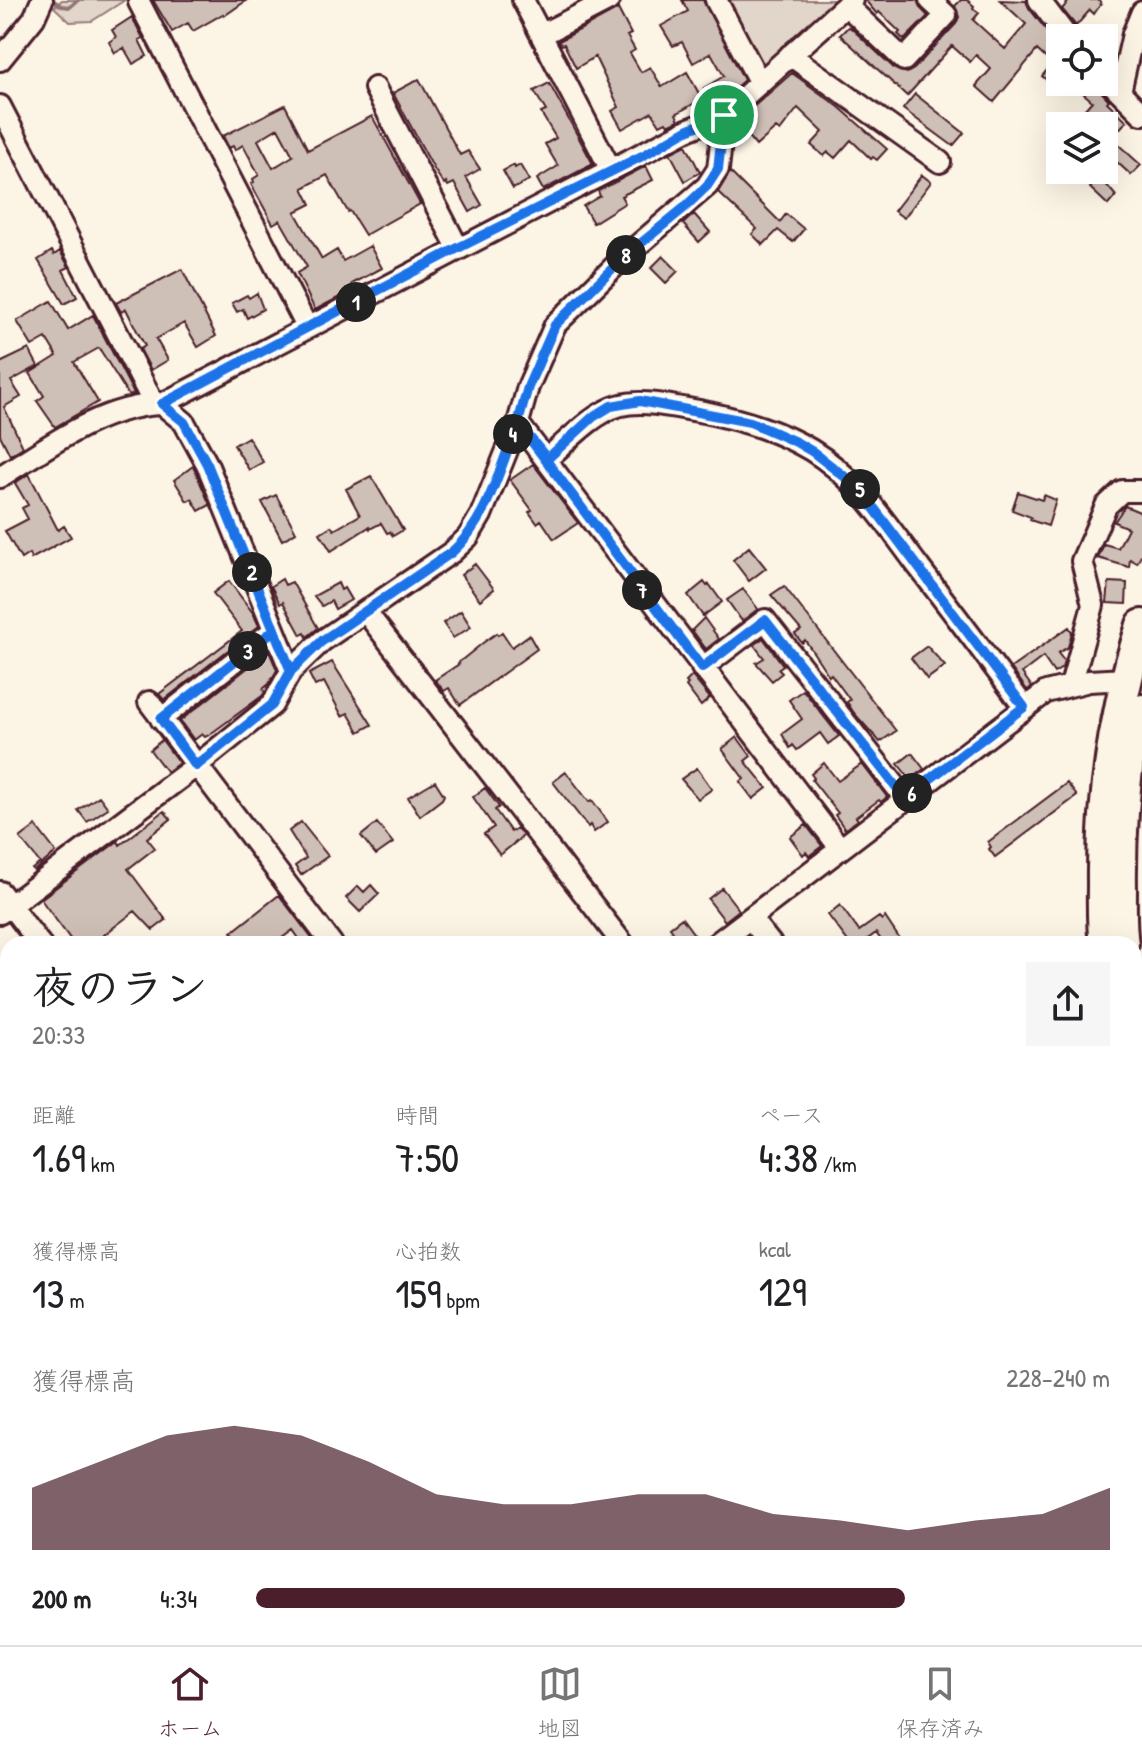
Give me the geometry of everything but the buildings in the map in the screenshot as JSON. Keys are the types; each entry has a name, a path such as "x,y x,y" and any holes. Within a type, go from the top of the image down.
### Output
{"highway":[{"path":"1105,936 1103,833 1106,785 1142,625"}],"street":[{"path":"0,60 34,18 42,0"},
{"path":"523,0 611,170"},
{"path":"541,35 609,0"},
{"path":"716,0 760,83"},
{"path":"0,477 53,443 105,416 158,404 687,130 724,115 849,3 904,60 946,15 930,0"},
{"path":"1039,0 1057,24"},
{"path":"139,2 307,327"},
{"path":"1142,12 1133,34 1120,92 1142,114"},
{"path":"790,55 940,162"},
{"path":"375,88 458,248"},
{"path":"0,106 158,404 184,422 207,464 291,671"},
{"path":"33,936 3,904 196,766 272,705 291,671 322,641 468,537 481,515 518,423 528,387 555,325 623,258 684,208 713,177 718,169 724,115"},
{"path":"547,459 593,417 611,406 640,401 750,422 796,442 858,487 1024,707"},
{"path":"518,423 840,848"},
{"path":"1071,685 1093,605 1082,561 1106,506 1122,491 1142,491"},
{"path":"366,612 617,936"},
{"path":"702,668 765,620 905,798"},
{"path":"274,630 155,710 326,936"},
{"path":"726,936 1046,692 1133,665"},
{"path":"1128,936 1127,806 1130,764 1142,705"},
{"path":"750,918 765,936"}],"shaded area":[{"path":"62,0 125,0 92,21 70,22 54,7"},
{"path":"722,0 844,0 763,72"}],"waterway":[{"path":"53,0 61,6 70,7 78,0"}],"route":[{"path":"724,115 687,130 162,404 184,422 207,464 291,671 272,705 196,766 161,719 274,630 291,671 322,641 452,552 468,537 481,515 518,423 547,459 593,417 611,406 640,401 750,422 813,452 858,487 1024,707 905,798 765,620 702,668 518,423 528,387 555,325 623,258 707,186 718,169 724,115"}]}
